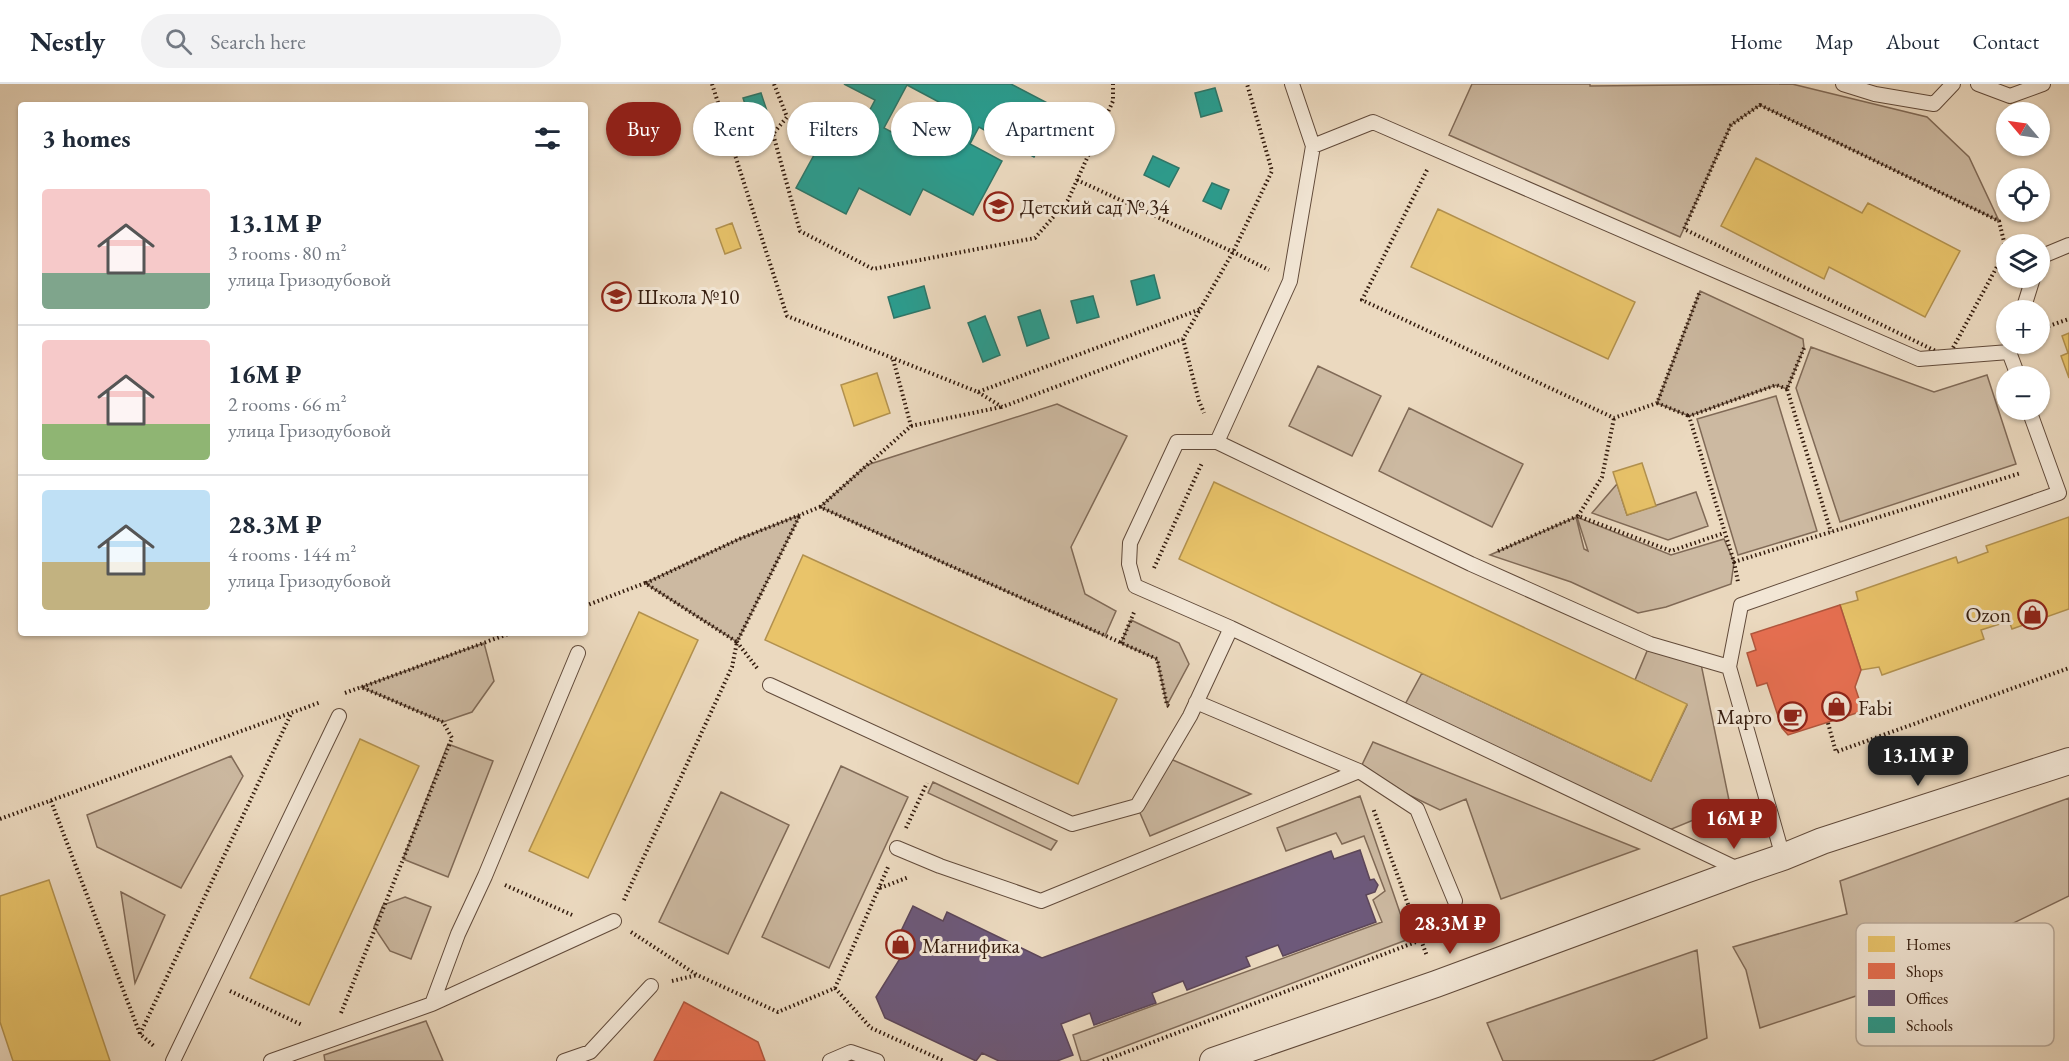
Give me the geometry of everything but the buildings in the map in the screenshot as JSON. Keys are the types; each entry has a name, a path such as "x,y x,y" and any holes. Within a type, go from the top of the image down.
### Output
{"street":[{"path":"1213,1061 1436,984 1822,842 2069,761"}],"lane":[{"path":"1217,442 1290,281 1313,146 1292,84"},
{"path":"1843,84 1875,94 1934,104 1953,84"},
{"path":"1978,84 2010,96 2043,84"},
{"path":"1313,146 1373,122 1919,360 1996,350"},
{"path":"2050,253 2069,245"},
{"path":"1783,857 1729,667 1741,605 2059,493 2033,420"},
{"path":"1729,667 1650,644 1471,564 1217,442 1177,442 1130,543 1129,564 1135,586 1231,628 1742,871"},
{"path":"770,685 1072,824 1137,806 1190,716 1231,628"},
{"path":"432,1004 458,934 485,876 578,653"},
{"path":"1196,702 1359,771 1417,808 1455,901"},
{"path":"167,1058 212,981 339,716"},
{"path":"897,848 940,866 1041,901 1359,771"},
{"path":"272,1061 432,1004 614,921"},
{"path":"564,1061 590,1052 651,986"},
{"path":"830,1061 851,1052 877,1061"}],"path":[{"path":"712,84 787,316 978,392 1002,406"},
{"path":"774,84 788,117 772,135 800,231 873,269 1035,238 1068,200 1113,101 1113,84"},
{"path":"588,605 645,583 739,538 820,507 911,426 1002,406 1183,339 1233,252 1272,171 1247,84"},
{"path":"1684,229 1731,125 1760,105 1812,130 1999,221 2006,250 1948,357"},
{"path":"1431,161 1362,300 1614,418 1657,403 1689,416 1776,385 1787,389"},
{"path":"1077,180 1290,281"},
{"path":"1657,403 1700,291"},
{"path":"978,392 1201,309"},
{"path":"2050,325 2069,319"},
{"path":"1121,643 1206,452 1217,442 1199,401 1183,339"},
{"path":"1804,348 1787,389 1831,532"},
{"path":"892,358 911,426"},
{"path":"1689,416 1734,562 2021,473"},
{"path":"1471,564 1578,516 1602,477 1614,418"},
{"path":"820,507 1157,659 1167,705 1190,716"},
{"path":"800,515 737,642 732,668 614,921 697,975 778,1012 835,988 938,761"},
{"path":"1578,516 1671,550 1724,533"},
{"path":"645,583 737,642 770,685"},
{"path":"340,695 502,636"},
{"path":"1828,723 1836,752 2069,668"},
{"path":"212,981 331,1040 346,995 452,738 443,722 361,687"},
{"path":"0,819 330,699"},
{"path":"140,1034 292,713"},
{"path":"1103,1061 1421,940 1359,771"},
{"path":"51,801 140,1034 167,1058"},
{"path":"485,876 600,927"},
{"path":"835,988 871,1028 944,1061"}],"shaded area":[{"path":"1472,84 1590,84 1590,86 1792,84 1927,117 1969,157 1996,215 1996,220 1760,105 1731,125 1680,237 1449,135"},
{"path":"1700,291 1803,339 1804,348 1787,389 1776,385 1689,416 1657,403"},
{"path":"1811,347 1934,392 1987,375 1996,403 1996,420 2002,420 2016,464 1840,522 1796,388"},
{"path":"1318,366 1381,396 1352,456 1289,426"},
{"path":"1776,396 1817,531 1738,555 1697,419"},
{"path":"1057,404 1127,436 1071,547 1085,594 1116,611 1105,636 820,507 867,465"},
{"path":"1409,408 1523,464 1492,527 1379,471"},
{"path":"1617,484 1627,515 1696,492 1708,526 1668,540 1592,513"},
{"path":"800,515 737,642 645,583 739,539"},
{"path":"1576,517 1584,549 1588,551 1577,517 1671,555 1724,539 1734,562 1731,584 1666,607 1638,613 1571,582 1490,555"},
{"path":"1131,620 1179,643 1189,664 1167,705 1157,659 1121,643"},
{"path":"484,643 494,681 472,712 443,722 361,687"},
{"path":"1650,644 1700,659 1730,805 1662,833 1402,710 1422,673 1651,781 1687,705 1635,680"},
{"path":"1373,742 1639,849 1501,899 1466,799 1440,810 1359,771"},
{"path":"448,744 493,761 448,877 403,859"},
{"path":"231,756 243,776 181,888 97,847 87,815"},
{"path":"1166,757 1251,794 1150,836 1137,806"},
{"path":"841,766 908,797 829,968 762,937"},
{"path":"933,782 1057,841 1051,850 928,793"},
{"path":"721,792 789,825 728,954 659,922"},
{"path":"1360,796 1409,939 1081,1061 1073,1035 1382,922 1373,900 1385,891 1364,836 1342,844 1336,833 1286,851 1277,828"},
{"path":"2069,798 2069,896 2014,923 1856,923 1856,996 1760,1028 1746,970 1733,947 1847,914 1840,881"},
{"path":"121,892 165,915 135,983"},
{"path":"405,897 431,907 411,959 390,951 374,927 383,905"},
{"path":"1697,950 1707,1038 1652,1061 1503,1061 1487,1023"},
{"path":"426,1021 443,1061 325,1061 324,1055"}],"place":[{"name":"Детский сад № 34","path":"999,206"},
{"name":"Школа №10","path":"616,296"},
{"name":"Ozon","path":"2032,614"},
{"name":"Fabi","path":"1837,707"},
{"name":"Марго","path":"1793,716"},
{"name":"Магнифика","path":"901,945"}]}
